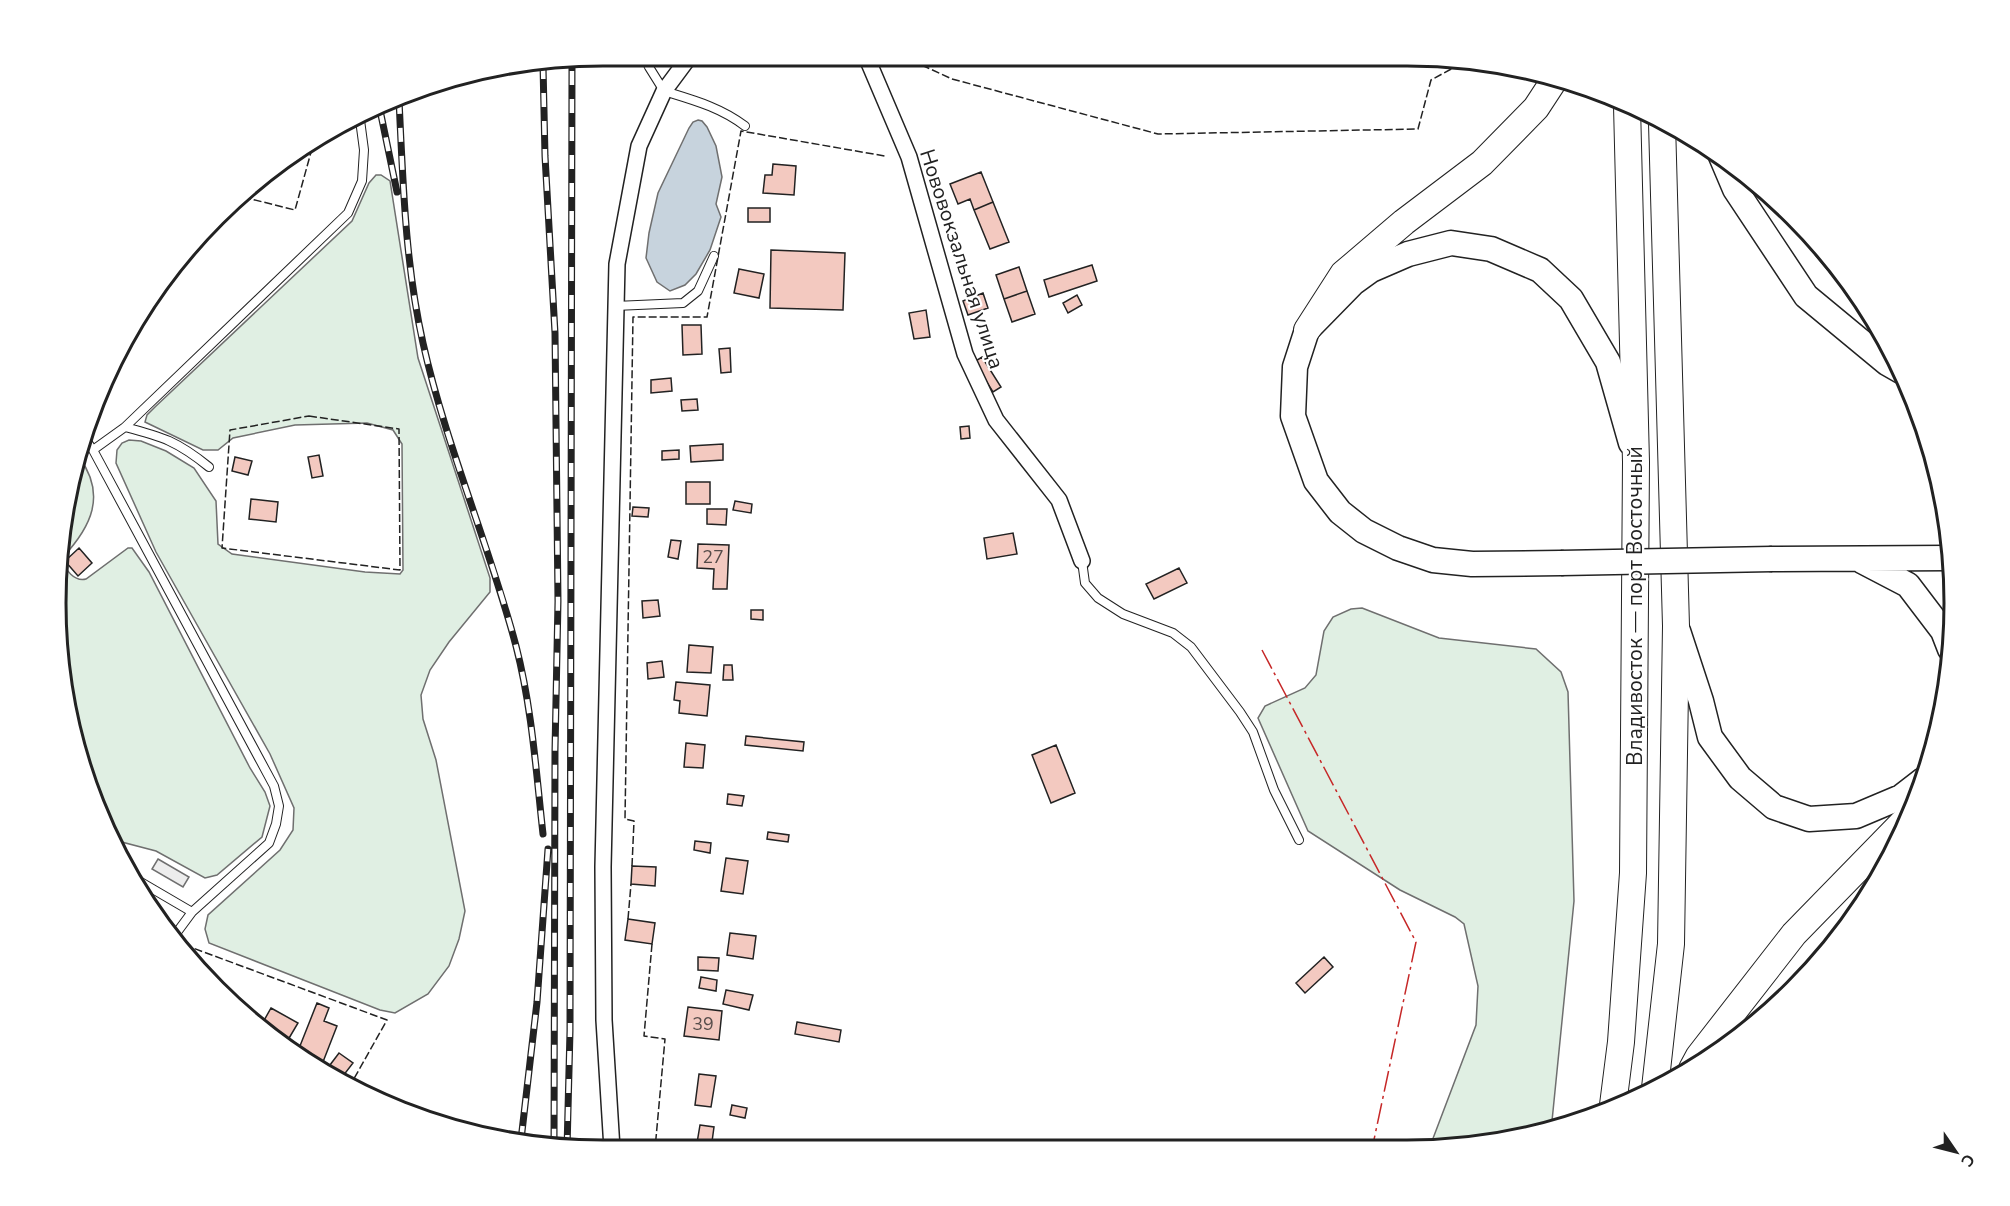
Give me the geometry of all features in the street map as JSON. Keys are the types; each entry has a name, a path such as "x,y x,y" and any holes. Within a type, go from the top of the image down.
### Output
{"highway":[{"path":"1306,330 1343,274 1404,222 1482,163 1536,108 1551,85"},
{"name":"Владивосток — порт Восточный","path":"1614,1099 1621,1042 1633,873 1636,462 1627,113"},
{"name":"Владивосток — порт Восточный","path":"1656,1079 1671,944 1676,626 1662,130"},
{"path":"1704,1050 1794,934 1892,833"}],"main road":[{"path":"1728,173 1735,189 1806,296 1888,364"},
{"path":"1636,462 1608,362 1570,299 1540,270 1491,249 1451,243 1408,254 1371,270 1353,283 1306,330 1295,367 1293,416 1316,481 1340,512 1364,531 1398,548 1433,560 1472,564 1942,558"},
{"path":"1857,559 1908,585 1943,631"},
{"path":"1676,626 1701,701 1710,737 1740,778 1774,807 1809,819 1856,816 1901,797 1911,790"}],"street":[{"path":"611,1140 604,1020 603,867 617,264 639,146 664,91 683,66"},
{"name":"Нововокзальная улица","path":"870,66 909,157 965,354 996,420 1059,500 1082,561"}],"lane":[{"path":"650,66 664,91 730,114 745,126"},
{"path":"93,450 125,427 348,213 362,181 364,150 360,123"},
{"path":"615,306 682,303 698,291 714,256"},
{"path":"125,427 165,438 187,449 209,466"},
{"path":"90,445 274,786 279,806 276,824 269,843 192,912 178,931"},
{"path":"1082,561 1085,583 1098,598 1123,614 1173,633 1191,647 1253,732 1274,790 1299,840"},
{"path":"147,886 192,912"}],"green space":[{"path":"376,175 381,175 390,181 418,358 490,578 490,592 449,642 430,670 421,695 423,719 436,760 465,911 459,939 449,966 428,994 395,1013 380,1010 209,943 205,929 208,915 280,850 293,830 294,808 270,754 156,552 116,463 117,450 122,443 129,440 141,441 166,451 194,468 216,501 218,544 232,554 365,572 400,574 403,570 402,444 393,430 367,423 295,425 233,438 218,450 203,450 145,422 147,415 155,407 352,221 369,183"},
{"path":"84,465 88,471 94,497 88,522 69,550 76,498"},
{"path":"128,548 132,548 149,572 250,768 265,792 270,806 262,837 217,875 205,878 156,851 121,841 94,776 76,708 71,673 67,638 67,569 74,577 86,579"},
{"path":"1362,608 1439,638 1536,649 1561,672 1568,692 1574,901 1552,1120 1512,1130 1433,1139 1476,1025 1478,986 1464,924 1455,917 1400,890 1308,831 1258,718 1265,706 1305,688 1316,675 1324,631 1333,617 1351,609"}],"shaded area":[{"path":"698,120 707,127 716,146 722,177 716,204 721,217 710,250 696,274 685,285 670,291 657,282 646,258 649,233 658,193 689,128 693,122"},
{"path":"158,859 189,877 183,887 152,869"}],"building":[{"path":"773,164 796,166 794,195 763,193 765,175 772,175"},
{"path":"981,172 993,202 974,210 970,199 958,204 950,184"},
{"path":"993,202 1009,242 990,249 974,210"},
{"path":"748,208 770,208 770,222 748,222"},
{"path":"771,250 845,253 843,310 770,308"},
{"path":"1092,265 1097,281 1049,297 1044,280"},
{"path":"1019,267 1027,291 1004,299 996,275"},
{"path":"739,269 764,274 759,298 734,293"},
{"path":"1027,291 1035,314 1012,322 1004,299"},
{"path":"983,293 988,308 968,315 963,301"},
{"path":"1077,295 1082,305 1068,313 1063,303"},
{"path":"926,310 930,337 914,339 909,313"},
{"path":"682,325 701,325 702,354 683,355"},
{"path":"730,348 731,372 721,373 719,349"},
{"path":"982,357 1001,387 993,392 974,362"},
{"path":"671,378 672,391 651,393 651,380"},
{"path":"697,399 698,410 682,411 681,400"},
{"path":"969,426 970,438 961,439 960,427"},
{"path":"723,444 723,460 691,462 690,446"},
{"path":"679,450 679,459 662,460 662,451"},
{"path":"319,455 323,476 312,478 308,457"},
{"path":"235,457 252,461 248,475 232,471"},
{"path":"686,482 710,482 710,504 686,504"},
{"path":"251,499 278,502 276,522 249,519"},
{"path":"735,501 752,504 751,513 733,510"},
{"path":"633,507 649,508 648,517 632,516"},
{"path":"707,509 727,509 726,525 707,524"},
{"path":"1013,533 1017,554 987,559 984,538"},
{"path":"671,540 681,541 678,559 668,557"},
{"path":"698,544 729,545 727,589 713,589 714,569 697,568"},
{"path":"79,548 92,563 78,576 67,564 68,558"},
{"path":"1179,568 1187,583 1154,599 1146,584"},
{"path":"658,600 660,616 643,618 642,601"},
{"path":"751,610 763,610 763,620 751,619"},
{"path":"689,645 713,647 711,673 687,672"},
{"path":"662,661 664,677 648,679 647,663"},
{"path":"724,665 732,665 733,680 723,680"},
{"path":"676,682 710,685 707,716 679,713 680,701 674,700"},
{"path":"746,736 804,742 803,751 745,745"},
{"path":"686,743 705,745 703,768 684,767"},
{"path":"1056,745 1075,793 1051,803 1032,755"},
{"path":"728,794 744,796 742,806 727,804"},
{"path":"768,832 789,835 788,842 767,839"},
{"path":"695,841 711,843 710,853 694,850"},
{"path":"726,858 748,861 743,894 721,891"},
{"path":"632,866 656,867 655,886 631,884"},
{"path":"628,919 655,923 652,944 625,940"},
{"path":"730,933 756,936 753,959 727,955"},
{"path":"698,957 719,958 718,971 698,970"},
{"path":"1324,957 1333,967 1305,993 1296,983"},
{"path":"701,977 717,980 716,991 699,988"},
{"path":"726,990 753,995 749,1010 723,1004"},
{"path":"317,1003 329,1008 324,1021 337,1026 323,1061 300,1046"},
{"path":"688,1007 722,1011 719,1040 684,1036"},
{"path":"271,1008 298,1023 289,1038 264,1020"},
{"path":"797,1022 841,1030 839,1042 795,1034"},
{"path":"339,1053 353,1063 345,1074 330,1065"},
{"path":"699,1074 716,1076 711,1107 695,1105"},
{"path":"732,1105 747,1108 745,1118 730,1115"},
{"path":"700,1125 714,1127 712,1140 698,1140"}],"railway":[{"path":"567,1139 570,1031 572,67"},
{"path":"543,70 545,156 555,333 558,601 555,750 554,1137"},
{"path":"399,106 406,222 417,313 443,419 516,646 530,716 543,834"},
{"path":"381,114 397,192"},
{"path":"522,1133 537,1002 548,849"}],"fence":[{"path":"924,66 952,79 1158,134 1418,129 1431,80 1453,68"},
{"path":"632,866 634,821 625,819 633,317 707,317 741,131 885,156"},
{"path":"249,199 295,210 311,153"},
{"path":"309,416 399,429 400,570 222,548 230,430 309,416"},
{"path":"628,919 631,884"},
{"path":"652,944 644,1036 665,1039 656,1140"},
{"path":"191,947 387,1020 354,1079"}],"power":[{"path":"1262,650 1416,942 1374,1140"}]}
